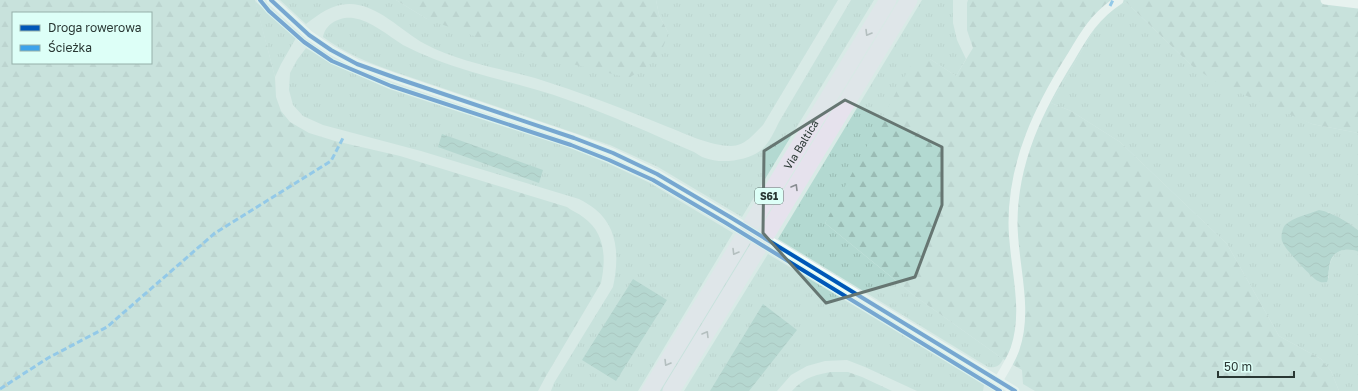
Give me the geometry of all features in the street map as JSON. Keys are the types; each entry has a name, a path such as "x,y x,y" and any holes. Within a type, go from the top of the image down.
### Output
{"highway":[{"name":"Via Baltica","path":"650,391 888,0"},
{"name":"Via Baltica","path":"671,391 909,0"}],"street":[{"path":"271,0 310,35 331,50 357,64 574,138 613,153 656,174 730,217 1015,391"},
{"path":"998,381 1015,348 1021,312 1014,252 1013,223 1014,196 1019,167 1042,105 1087,30 1099,15 1119,0"},
{"path":"1325,0 1358,4"}],"highlighted area":[{"path":"845,100 942,147 942,205 915,277 826,303 763,233 764,151"}],"green space":[{"path":"0,0 255,0 275,77 276,97 281,111 290,122 309,133 335,141 400,156 567,207 591,223 600,239 604,256 601,283 538,391 0,391"},
{"path":"280,0 396,0 427,19 668,32 659,15 656,0 838,0 763,125 745,142 731,146 715,144 699,139 552,83 451,56 416,39 389,19 370,8 360,5 343,4 321,13 306,24"},
{"path":"396,0 656,0 659,15 668,32 659,55 650,64 629,78 507,48 427,19"},
{"path":"851,0 874,0 742,217 658,167 610,145 385,69 349,53 323,37 324,32 330,25 343,18 353,18 367,22 403,45 434,59 568,100 631,125 694,152 704,158 726,161 748,157 760,151 766,145"},
{"path":"922,0 953,0 953,23 957,40 966,59 956,76 930,59 825,223 916,297 1003,359 999,365 995,367 988,367 778,239"},
{"path":"968,0 1358,0 1358,133 1312,124 1221,85 1192,66 1126,2 1111,10 1095,28 1051,103 1071,111 1120,142 1227,244 1279,336 1321,359 1331,371 1339,391 1035,391 1023,384 1022,370 1003,359 916,297 825,223 912,63 930,59 956,76 973,48 967,30"},
{"path":"255,1 296,38 275,77"},
{"path":"1126,2 1192,66 1312,124 1358,133 1358,230 1342,219 1328,212 1282,232 1283,243 1300,264 1329,278 1330,265 1334,255 1343,250 1358,252 1358,391 1339,391 1331,371 1321,359 1279,336 1227,244 1120,142 1071,111 1051,103 1095,28 1111,10"},
{"path":"306,48 330,63 389,89 570,148 607,163 650,183 733,233 638,391 551,391 554,383 613,287 616,266 615,245 609,225 603,217 579,199 421,151 323,125 303,116 293,105 289,90 290,73"},
{"path":"748,242 753,245 664,391 657,391"},
{"path":"768,254 984,385 983,391 917,391 847,360 825,361 807,366 791,375 777,391 684,391"},
{"path":"848,372 892,391 792,391 801,383 810,378 819,374"}],"water":[{"path":"442,134 543,170 539,183 438,147"},
{"path":"1319,210 1340,218 1358,230 1358,252 1352,250 1342,250 1334,255 1330,263 1327,282 1319,282 1310,275 1288,251 1282,239 1282,231 1285,225 1297,218"},
{"path":"633,279 667,300 616,381 582,360"},
{"path":"763,304 797,330 749,391 710,391"}],"marked path":[{"path":"1110,6 1113,0"},
{"path":"0,389 48,358 107,327 215,233 331,161 343,138"}],"cycle path":[{"path":"260,0 269,11 304,42 332,61 391,86 571,145 653,180 1000,391"},
{"path":"271,0 309,35 331,50 357,64 574,138 613,153 657,174 1015,391"}]}
